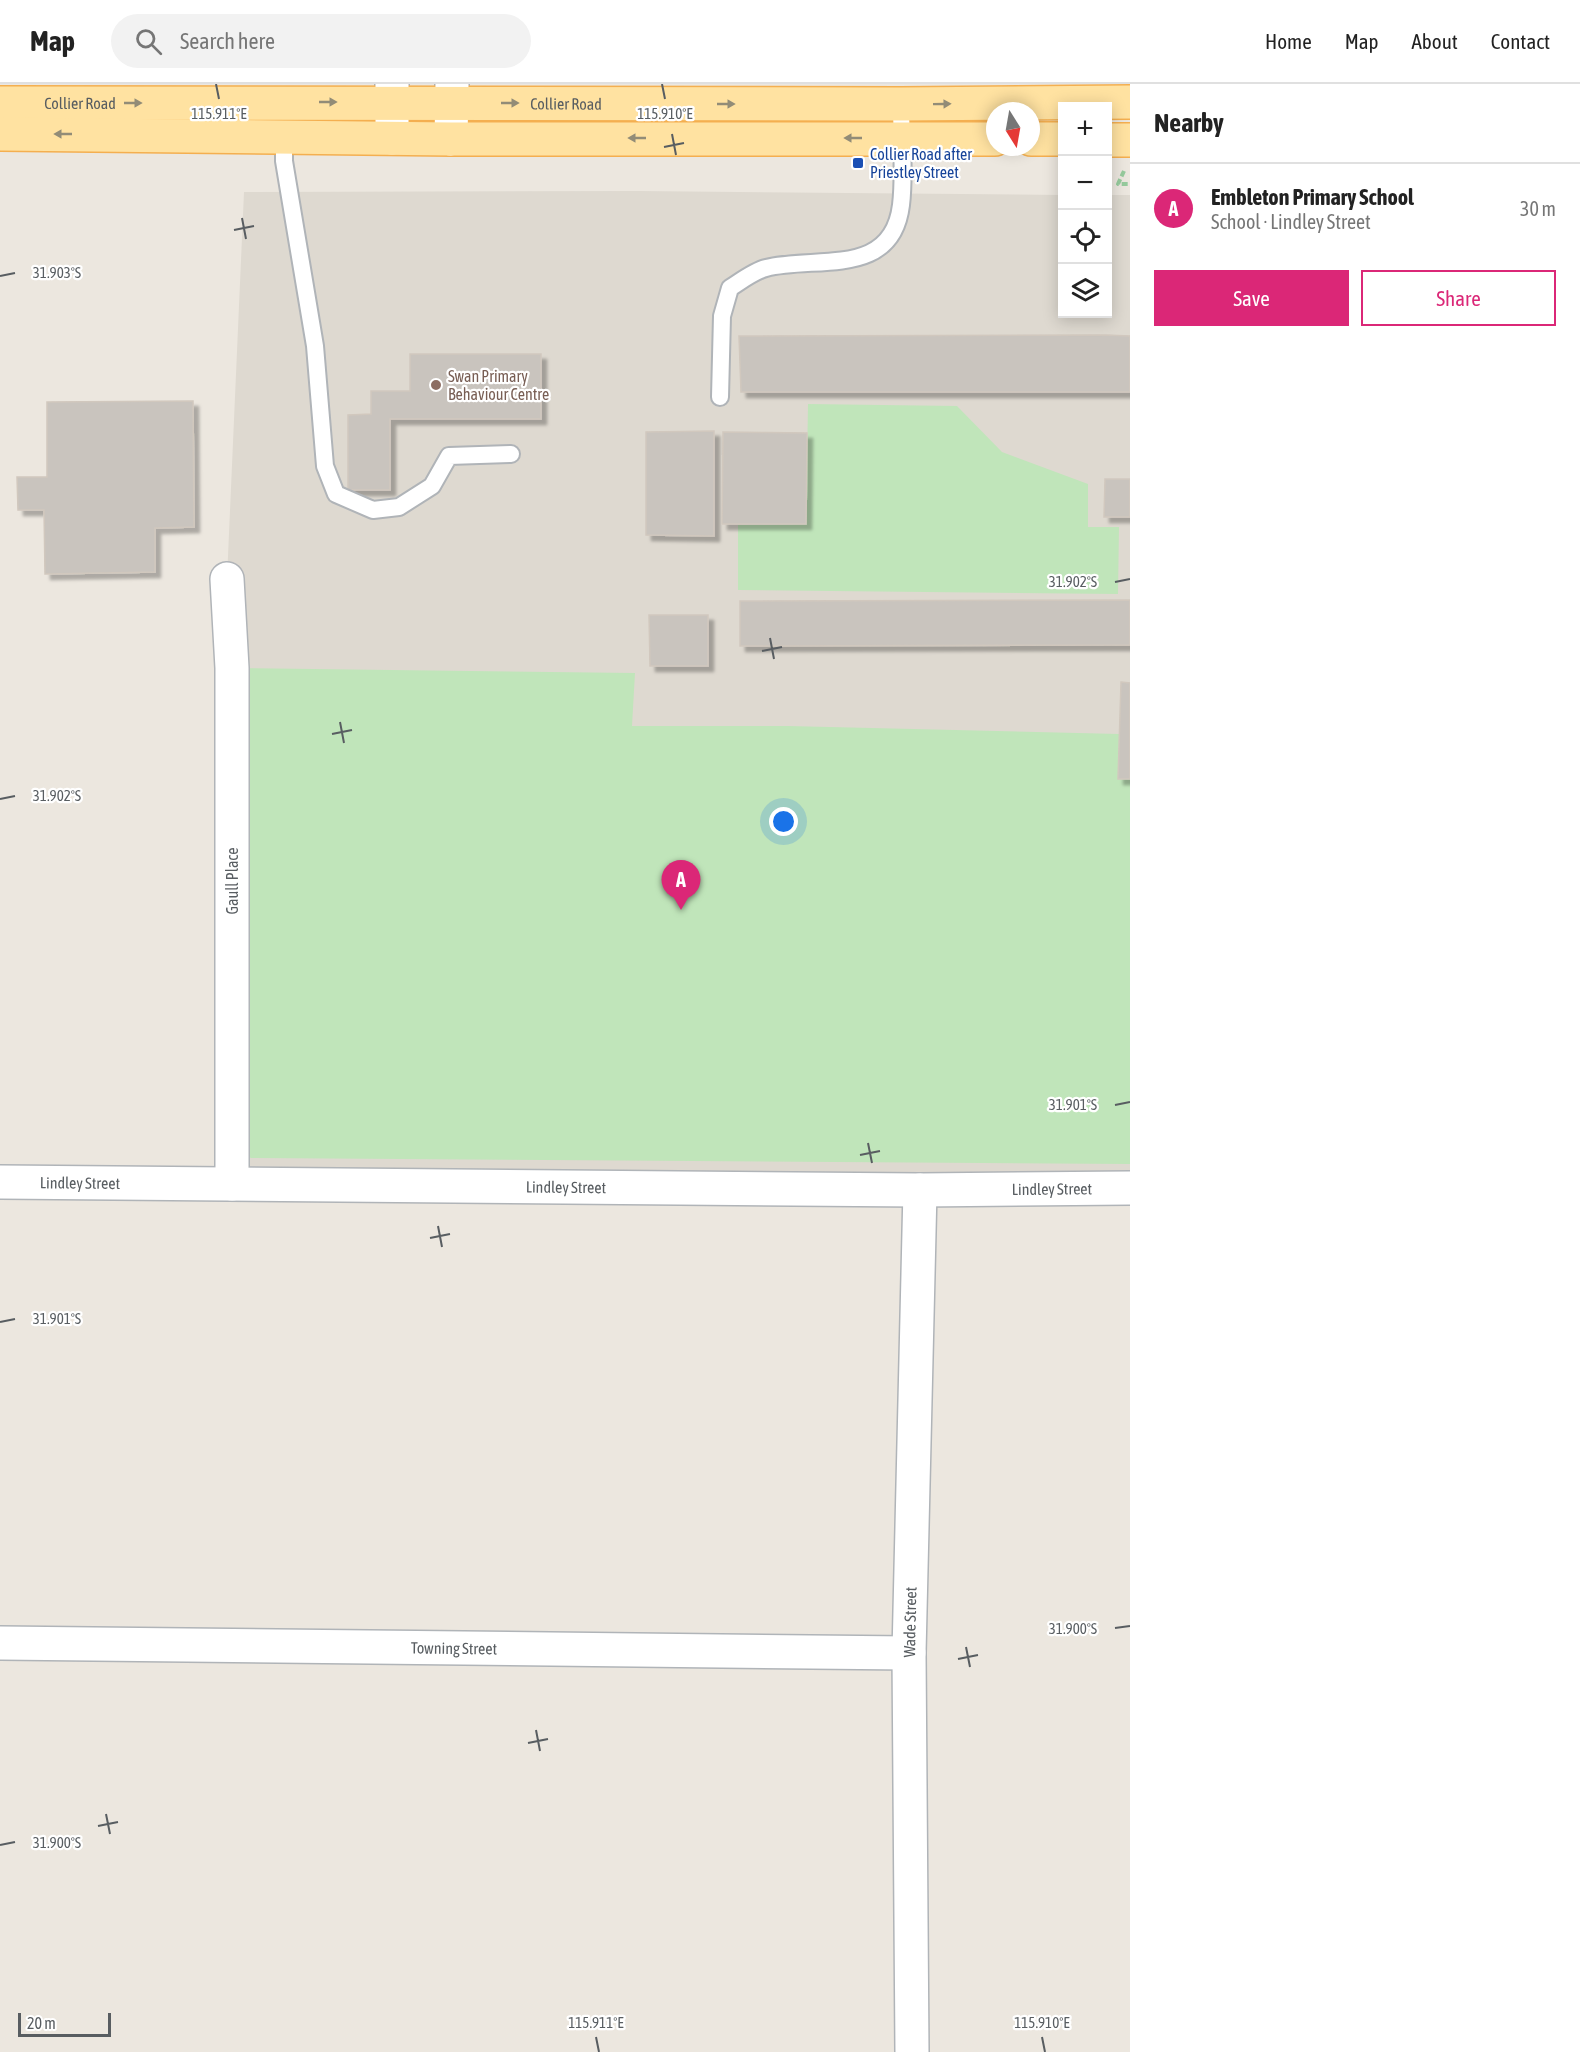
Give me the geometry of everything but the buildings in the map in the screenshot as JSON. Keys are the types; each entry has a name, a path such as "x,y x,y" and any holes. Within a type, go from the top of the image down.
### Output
{"main road":[{"name":"Collier Road","path":"0,103 393,93 902,104 1130,102"},
{"name":"Collier Road","path":"0,134 451,139 986,139"},
{"path":"1040,139 1058,139"},
{"path":"1112,140 1130,140"}],"street":[{"path":"392,138 393,93"},
{"path":"451,93 451,139"},
{"name":"Gaull Place","path":"226,579 232,668 232,1184"},
{"name":"Lindley Street","path":"0,1182 920,1190 1130,1188"},
{"name":"Wade Street","path":"912,2052 909,1653 920,1190"},
{"name":"Towning Street","path":"0,1642 909,1653"}],"lane":[{"path":"720,397 722,316 730,288 765,268 840,262 877,250 893,236 901,206 902,104"},
{"path":"284,137 284,161 315,346 325,466 336,494 373,510 399,507 432,486 448,456 511,454"}],"shaded area":[{"path":"638,191 1058,195 1058,318 1112,318 1112,195 1130,195 1130,1187 232,1184 227,579 244,192"}],"green space":[{"path":"808,404 957,406 1002,452 1088,484 1088,527 1119,527 1118,594 738,590 738,525 806,524"},
{"path":"232,668 635,673 632,726 788,726 1119,734 1118,778 1130,779 1130,1164 251,1158 232,1147"}],"place":[{"name":"Collier Road after Priestley Street","path":"858,163"},
{"name":"Swan Primary Behaviour Centre","path":"436,385"},
{"name":"Embleton Primary School","path":"681,910"}]}
